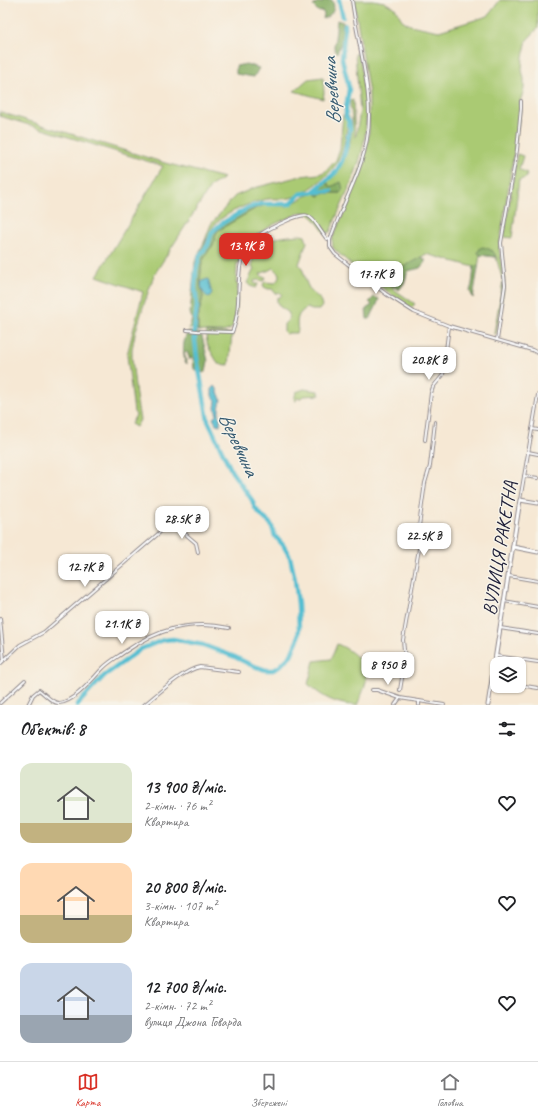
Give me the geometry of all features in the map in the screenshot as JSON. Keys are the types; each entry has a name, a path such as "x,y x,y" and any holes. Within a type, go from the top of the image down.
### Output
{"street":[{"path":"352,0 367,91 369,118 363,156 350,193 330,240 330,247 335,254 386,294 414,312 449,326 538,353"},
{"path":"497,340 505,285 501,243 517,150 521,101"},
{"path":"187,330 232,332 237,320 241,256 251,242 262,232 296,216 304,214 312,218 326,238 330,240"},
{"path":"425,440 431,393 433,387 443,375 449,326"},
{"name":"ВУЛИЦЯ РАКЕТНА","path":"496,656 538,395"},
{"path":"400,690 405,660 403,640 420,543 418,533 425,483 430,466 435,422"},
{"path":"532,429 538,430"},
{"path":"528,452 538,454"},
{"path":"524,476 538,478"},
{"path":"520,500 538,503"},
{"path":"0,664 20,645 44,632 169,523 176,526 196,543 198,552"},
{"path":"513,547 538,552"},
{"path":"508,575 538,580"},
{"path":"504,601 538,607"},
{"path":"0,619 4,661"},
{"path":"28,705 31,697 39,690 54,702 62,703 84,688 109,663 131,647 159,633 188,625 210,624 229,628"},
{"path":"500,628 538,634"},
{"path":"496,656 538,662"},
{"path":"144,705 169,685 196,668 200,667 239,672"},
{"path":"0,703 25,680"},
{"path":"526,686 538,688"},
{"path":"372,690 377,690 400,698 444,705"},
{"name":"ВУЛИЦЯ РАКЕТНА","path":"488,705 490,692"},
{"path":"395,705 400,698"}],"green space":[{"path":"322,0 332,0 334,7 331,14 323,19 324,14 322,11 319,12 313,6 317,2 323,3"},
{"path":"354,0 373,0 384,2 395,8 402,20 410,25 439,31 488,16 500,0 538,0 538,28 527,40 523,57 522,70 524,89 520,102 520,112 499,249 504,287 496,334 494,334 503,281 496,257 480,255 478,268 426,254 408,266 392,288 415,304 411,308 357,270 333,248 332,239 348,204 358,177 366,151 369,134 369,94"},
{"path":"337,20 343,22 343,24 342,41 337,53 334,47"},
{"path":"359,52 366,107 366,125 362,153 330,232 326,234 313,217 302,212 263,230 247,244 239,263 237,263 236,284 238,283 236,316 232,327 229,330 222,332 198,331 198,317 203,297 200,280 202,262 213,245 217,231 256,208 265,205 287,206 315,193 319,196 326,193 340,193 331,187 327,182 338,169 346,155 352,131 350,101 353,100 355,138 356,136 360,111 355,54 358,54"},
{"path":"246,64 259,68 254,77 236,74 236,66"},
{"path":"323,77 323,99 294,91 308,79"},
{"path":"0,112 165,163 224,178 211,186 154,275 143,307 132,349 136,396 140,420 136,427 131,424 136,415 134,412 127,355 143,292 97,276 163,166 0,116"},
{"path":"343,115 349,117 343,149 335,165 318,183 297,196 287,199 262,200 233,211 216,223 205,240 211,224 235,196 254,188 301,176 319,174 326,171 336,160 340,148"},
{"path":"517,154 523,156 519,169 527,173 526,178 519,180 512,238 504,237"},
{"path":"327,182 331,187 341,182 343,189 340,193 326,193 319,196 315,193 316,190"},
{"path":"265,205 256,208 217,231 213,245 202,262 200,280 203,297 198,317 198,331 189,328 192,319 190,313 195,262 205,240 207,239 204,248 206,248 211,237 219,226 245,211"},
{"path":"300,235 305,236 307,242 299,264 309,288 320,299 322,306 319,310 307,308 301,312 297,323 298,331 296,333 286,334 284,332 284,324 288,320 289,313 279,306 277,302 277,298 282,294 276,294 272,289 264,287 263,284 265,282 275,283 279,277 278,272 274,268 260,274 263,277 266,277 264,281 254,281 255,284 258,284 256,288 247,283 254,269 252,266 253,257 262,244 275,238"},
{"path":"483,247 493,251 496,257 480,255 478,253 480,248"},
{"path":"421,257 425,259 425,262 420,268 408,271 404,283 399,290 384,283 382,280 393,280 394,278 391,274"},
{"path":"478,265 473,298 470,291 474,266"},
{"path":"374,297 379,299 370,319 367,319 366,309 372,305 369,302"},
{"path":"188,332 198,333 202,336 208,361 206,371 204,373 194,369 193,358 190,358 190,360 187,352 184,353"},
{"path":"207,332 232,334 229,365 218,364 208,346 206,337"},
{"path":"304,389 318,391 320,395 303,396 301,398 297,398 296,401 294,400 296,392"},
{"path":"337,644 358,658 365,668 366,681 357,705 343,704 331,700 308,684 314,661 331,659"}],"water":[{"path":"208,279 212,294 209,298 205,295 201,286 202,281"},
{"path":"215,386 221,399 219,411 220,425 216,424 213,418 217,415 215,408 216,401 212,396 212,389"}],"waterway":[{"name":"Веревчина","path":"339,0 343,17"},
{"name":"Веревчина","path":"77,705 104,676 141,649 163,640 173,639 203,645 235,657 251,665 266,670 273,670 279,667 291,655 298,639 298,604 290,557 283,545 275,536 271,524 255,508 252,500 232,472 208,421 194,331 197,305 195,288 196,270 200,255 208,245 212,232 221,224 248,208 261,204 290,204 300,194 313,192 336,172 345,152 350,129 349,122 346,117 349,89 342,59 345,25"},
{"path":"313,192 331,191"}]}
